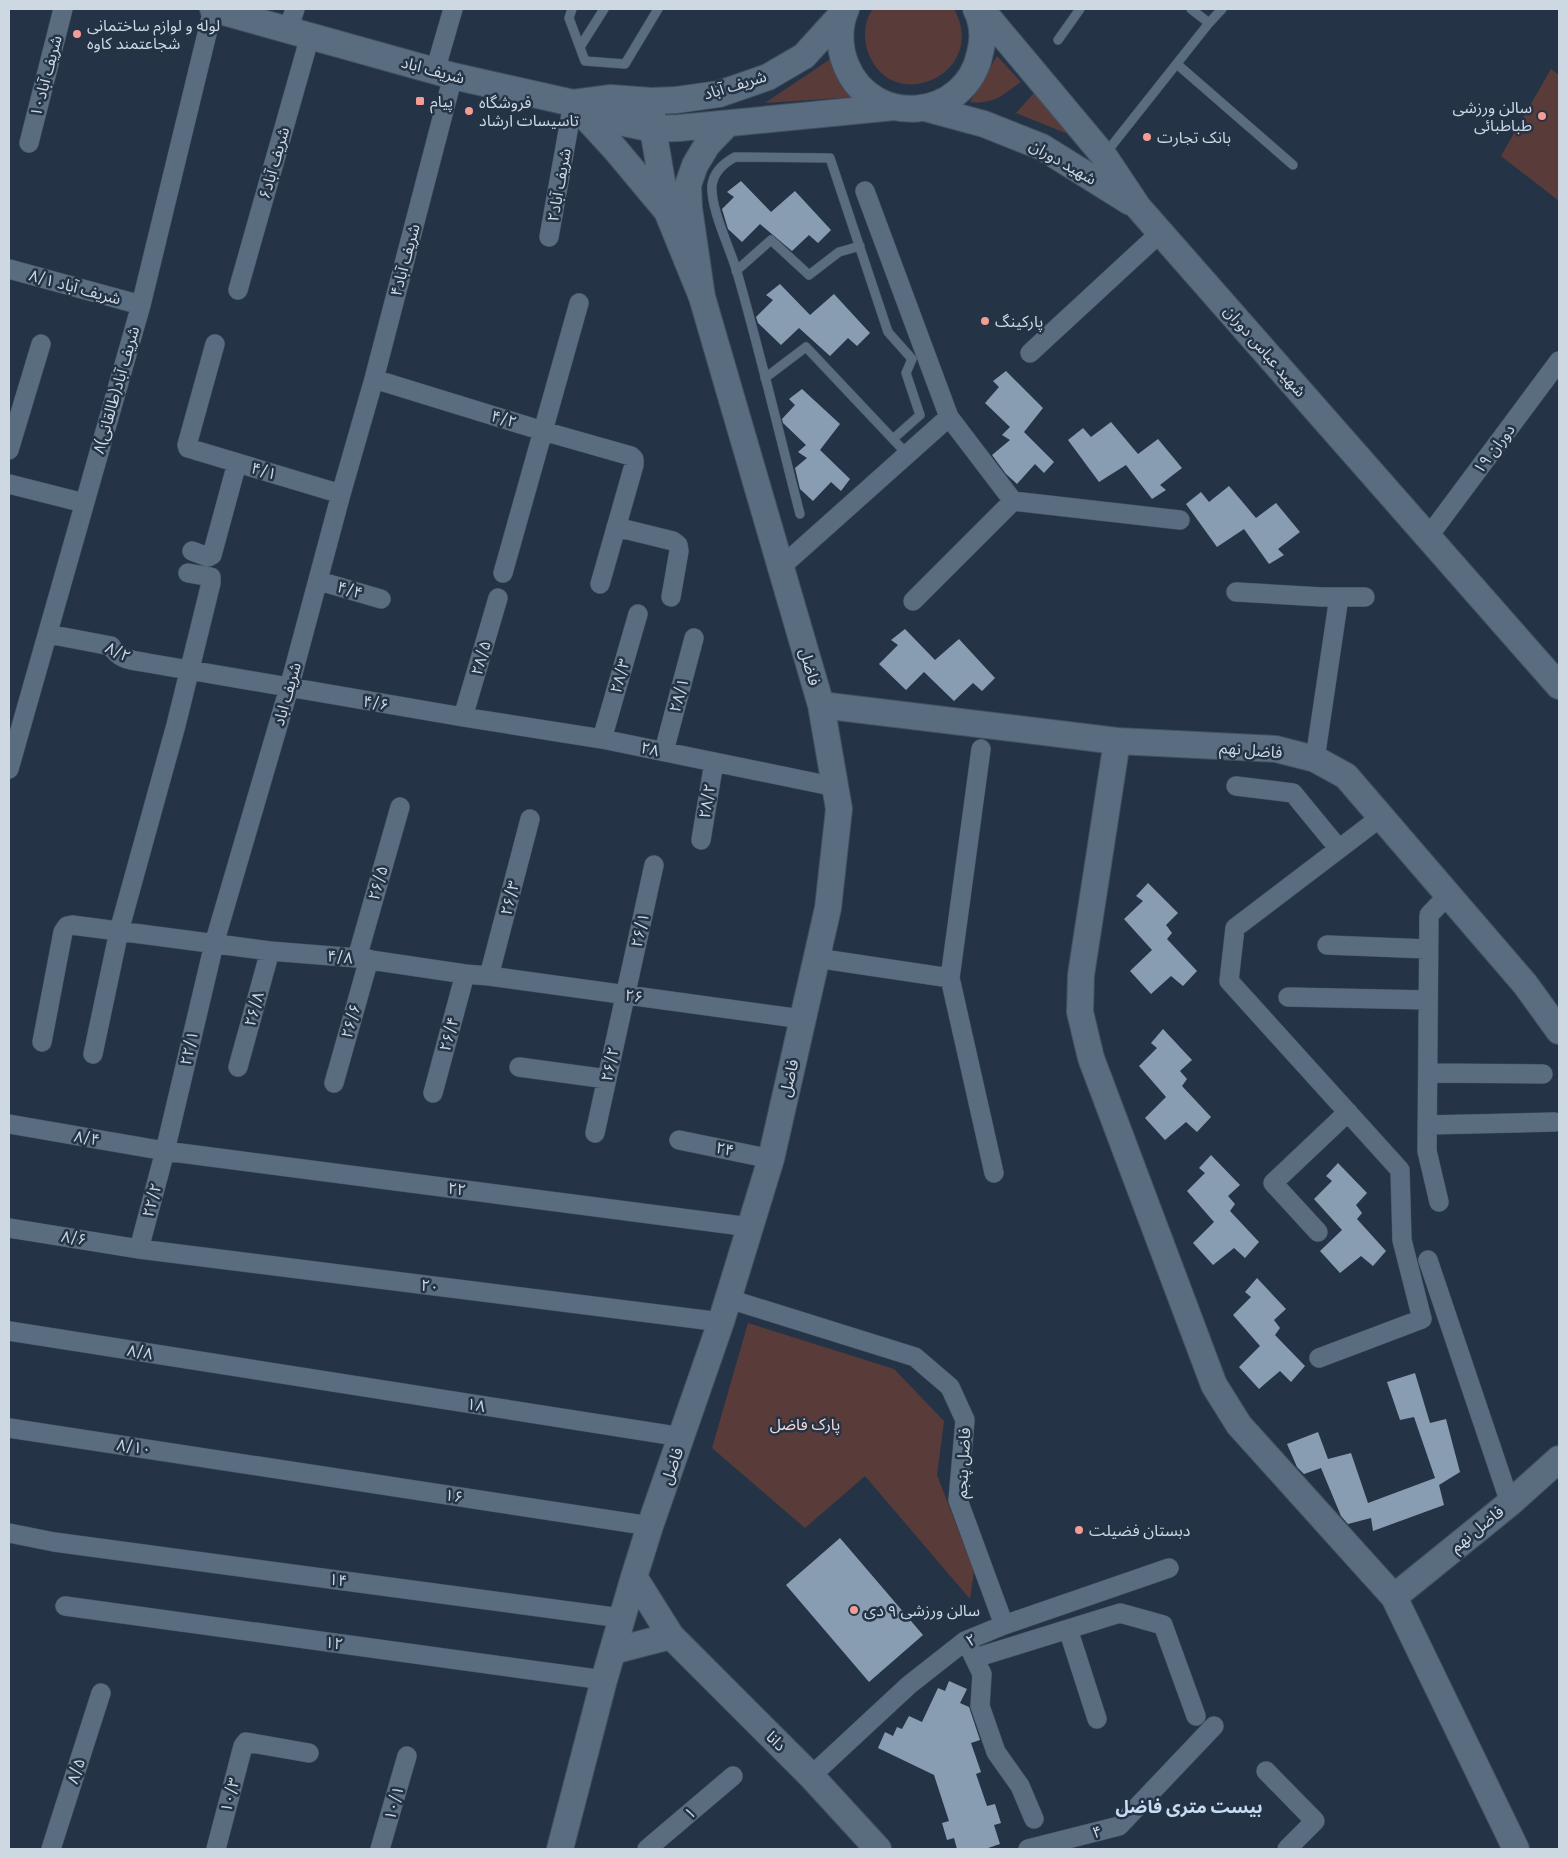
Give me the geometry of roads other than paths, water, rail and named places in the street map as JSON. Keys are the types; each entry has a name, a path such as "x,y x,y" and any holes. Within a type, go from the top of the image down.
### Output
{"main road":[{"name":"شریف اباد","path":"213,9 298,25 444,74 573,103 610,120 653,129"},
{"path":"845,10 840,33 841,47 850,74 863,91 881,103 901,109 925,108 948,100 966,85 978,64 983,40 980,16 976,9"},
{"name":"شهید عباس دوران","path":"981,9 1104,156 1138,207 1559,686"},
{"name":"شریف آباد","path":"573,103 611,98 651,101 676,100 719,94 768,77 804,56 845,10"},
{"path":"651,101 653,129 667,211 702,297"},
{"path":"573,103 667,211"},
{"name":"شریف آباد","path":"653,129 726,124 894,107"},
{"name":"شهید دوران","path":"925,108 984,124 1042,147 1138,207"},
{"path":"702,297 689,208 688,185 707,145 726,124"},
{"name":"فاضل","path":"560,1849 621,1618 650,1526 725,1311 771,1159 828,908 839,809 821,705 702,297"},
{"name":"فاضل نهم","path":"821,705 1117,741 1276,749 1315,759 1346,776 1525,984 1559,1031"},
{"path":"1117,741 1082,976 1080,1012 1091,1058 1214,1385 1239,1425 1394,1597 1516,1849"},
{"name":"فاضل نهم","path":"1394,1597 1510,1503 1559,1459"},
{"name":"دانا","path":"634,1577 671,1636 811,1776 878,1849"},
{"path":"613,1652 671,1636"}],"street":[{"name":"شریف آباد۱۰","path":"28,143 63,9"},
{"name":"۸شریف آباد(طالقانی)","path":"9,769 141,305 213,9"},
{"name":"۴شریف آباد","path":"356,444 374,379 444,74 453,9"},
{"name":"شریف آباد۶","path":"238,290 298,25"},
{"name":"شریف آباد۲","path":"549,237 573,103"},
{"path":"866,190 948,417 1013,501 1180,520"},
{"path":"1030,353 1161,232"},
{"name":"شریف آباد ۸/۱","path":"9,269 141,305"},
{"path":"503,573 579,303"},
{"path":"9,450 41,344"},
{"name":"۴/۱","path":"215,344 187,445 188,448 341,494"},
{"name":"دوران ۱۹","path":"1428,537 1559,361"},
{"name":"۴/۲","path":"374,379 631,456 634,459 634,465 616,527"},
{"path":"781,567 948,417"},
{"name":"شریف اباد","path":"214,944 289,688 356,444"},
{"path":"192,551 208,556 212,555 237,463"},
{"path":"9,484 84,504"},
{"path":"913,601 1013,501"},
{"path":"600,584 616,527 678,545 679,551 671,597"},
{"path":"93,1054 119,931 176,725 211,583 211,577 188,573"},
{"name":"۴/۴","path":"319,580 380,600"},
{"path":"1236,592 1365,597"},
{"path":"1315,759 1339,597"},
{"name":"۲۸/۵","path":"463,717 498,598"},
{"name":"۲۸/۳","path":"602,739 638,614"},
{"name":"۸/۲","path":"48,634 111,646 114,652 122,658 289,688"},
{"name":"۲۸/۱","path":"664,752 694,638"},
{"name":"۴/۶","path":"289,688 463,717"},
{"name":"۲۸","path":"463,717 602,739 836,787"},
{"path":"981,749 950,978 994,1173"},
{"name":"۲۸/۲","path":"701,840 714,762"},
{"path":"1236,786 1293,793 1339,849"},
{"name":"۲۶/۵","path":"363,959 400,807"},
{"path":"1319,1358 1422,1319 1402,1240 1400,1170 1229,981 1235,928 1381,817"},
{"name":"۲۶/۳","path":"490,976 530,820"},
{"name":"۲۶/۱","path":"625,995 654,865"},
{"path":"1439,1202 1427,1151 1429,915 1448,895"},
{"name":"۴/۸","path":"42,1042 63,932 67,926 72,925 270,951 363,959 465,974"},
{"name":"۲۲/۱","path":"165,1152 214,944"},
{"path":"1327,945 1428,950"},
{"name":"۲۶/۸","path":"238,1067 270,951"},
{"path":"816,958 950,978"},
{"name":"۲۶/۶","path":"334,1083 363,959"},
{"name":"۲۶","path":"465,974 802,1019"},
{"name":"۲۶/۴","path":"433,1093 465,974"},
{"name":"۲۶/۲","path":"595,1133 625,995"},
{"path":"1288,997 1428,1000"},
{"path":"518,1067 607,1080"},
{"path":"1428,1073 1543,1074"},
{"path":"1318,1232 1273,1183 1348,1112"},
{"path":"1427,1126 1555,1122"},
{"name":"۸/۴","path":"9,1124 165,1152"},
{"name":"۲۴","path":"679,1140 771,1159"},
{"name":"۲۲","path":"165,1152 750,1227"},
{"name":"۲۲/۲","path":"139,1249 165,1152"},
{"name":"۸/۶","path":"9,1228 139,1249"},
{"name":"۲۰","path":"139,1249 725,1311"},
{"path":"1428,1260 1510,1503"},
{"name":"فاضل پنجم","path":"725,1311 915,1357 950,1388 965,1420 958,1500 1004,1625"},
{"name":"۸/۸","path":"9,1331 271,1372"},
{"name":"۱۸","path":"271,1372 682,1437"},
{"name":"۸/۱۰","path":"9,1428 259,1466"},
{"name":"۱۶","path":"259,1466 650,1526"},
{"name":"۱۴","path":"9,1533 54,1542 621,1618"},
{"name":"۲","path":"811,1776 909,1685 966,1641 1004,1625 1169,1568"},
{"name":"۱۲","path":"65,1606 604,1680"},
{"path":"975,1658 1120,1613 1163,1624 1196,1716"},
{"path":"1068,1629 1097,1720"},
{"path":"966,1641 982,1674 980,1706 996,1752 1020,1786 1034,1820"},
{"name":"۸/۵","path":"51,1849 101,1693"},
{"name":"۴","path":"1028,1849 1119,1826 1214,1726"},
{"name":"۱۰/۳","path":"216,1849 243,1746 246,1742 309,1753"},
{"name":"۱۰/۱","path":"380,1849 407,1756"},
{"path":"1266,1771 1314,1821 1287,1849"},
{"name":"۱","path":"647,1849 733,1776"}],"lane":[{"path":"572,9 569,18 585,61 625,64 658,9"},
{"path":"580,47 604,9"},
{"path":"1058,40 1080,9"},
{"path":"1191,9 1209,23"},
{"path":"1104,156 1222,9"},
{"path":"1178,65 1293,165"},
{"path":"800,514 736,271 714,206 712,186 715,174 725,162 735,157 830,158 888,332 912,359 906,373 920,415 893,439"},
{"path":"736,271 771,240 809,275 839,252 860,246"},
{"path":"765,378 806,348 907,454"}],"place":[{"name":"لوله و لوازم ساختمانی شجاعتمند کاوه","path":"77,34"},
{"name":"پیام","path":"420,101"},
{"name":"فروشگاه تاسیسات ارشاد","path":"469,111"},
{"name":"سالن ورزشی طباطبائی","path":"1542,116"},
{"name":"بانک تجارت","path":"1147,137"},
{"name":"پارکینگ","path":"985,321"},
{"name":"دبستان فضیلت","path":"1079,1530"},
{"name":"سالن ورزشی ۹ دی","path":"854,1610"}],"district":[{"name":"بیست متری فاضل","path":"1189,1807"}],"park label":[{"name":"پارک فاضل","path":"805,1424"}]}
